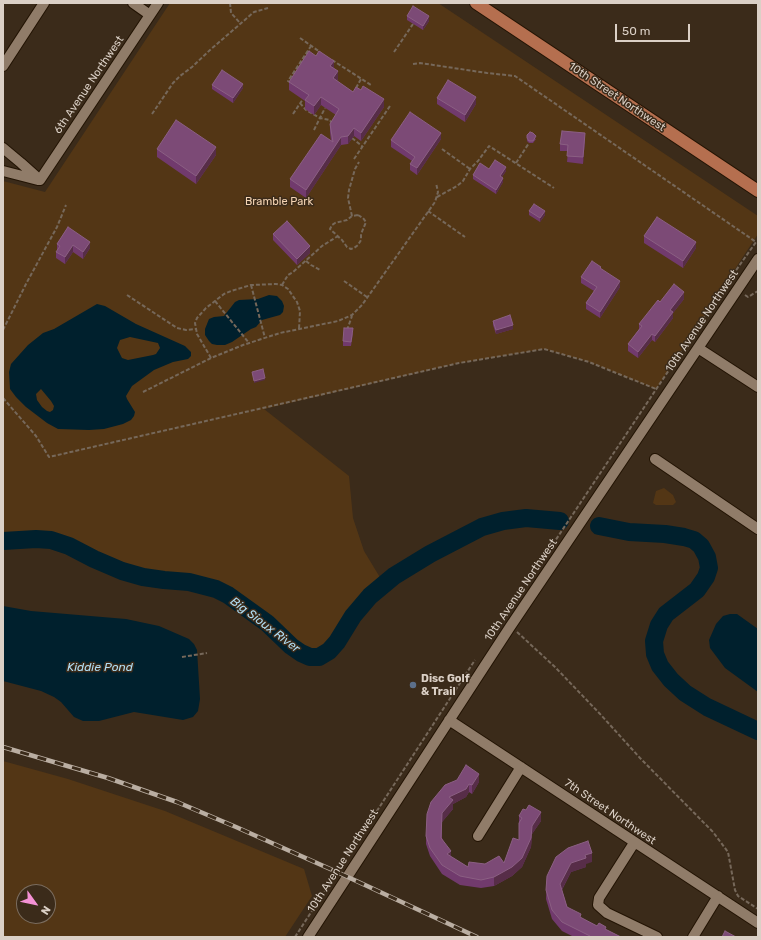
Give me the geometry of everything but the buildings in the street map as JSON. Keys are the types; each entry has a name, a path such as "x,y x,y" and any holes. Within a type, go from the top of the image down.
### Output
{"main road":[{"name":"10th Street Northwest","path":"476,3 758,191"}],"street":[{"path":"3,66 44,3"},
{"path":"132,3 150,15"},
{"name":"6th Avenue Northwest","path":"40,180 158,3"},
{"path":"3,148 40,180"},
{"path":"3,171 40,180"},
{"name":"10th Avenue Northwest","path":"308,937 510,627 758,259"},
{"path":"698,348 758,386"},
{"path":"655,460 758,529"},
{"name":"7th Street Northwest","path":"449,720 758,923"},
{"path":"478,836 521,767"},
{"path":"634,842 598,898 598,905 607,913 657,937"},
{"path":"693,937 718,896"}],"path":[{"path":"230,3 231,13 241,24"},
{"path":"152,114 173,82 254,12 268,8"},
{"path":"394,52 413,24"},
{"path":"300,38 323,54"},
{"path":"292,84 288,81 311,46"},
{"path":"329,58 371,86"},
{"path":"412,64 420,63 515,76 756,242 727,283 527,583"},
{"path":"357,90 356,88 361,79"},
{"path":"293,114 303,99"},
{"path":"300,103 306,110 320,118 330,120 334,126"},
{"path":"354,159 390,106"},
{"path":"314,130 325,108"},
{"path":"352,138 363,147"},
{"path":"516,163 529,143"},
{"path":"437,197 463,181 470,169 489,146 554,188"},
{"path":"442,149 470,169"},
{"path":"352,216 348,198 349,190 355,169 359,162"},
{"path":"143,392 211,358 250,343 300,329 338,321 352,315 368,297 437,197 438,188 436,183"},
{"path":"3,330 57,227 66,205"},
{"path":"428,211 465,237"},
{"path":"358,214 366,222 361,234 361,240 354,248 351,249 347,247 338,236 330,229 335,222 347,220 358,214"},
{"path":"282,285 288,275 322,246 338,236"},
{"path":"306,261 320,270"},
{"path":"344,281 368,297"},
{"path":"251,285 265,338"},
{"path":"211,358 196,329 197,318 206,308 231,291 251,285 282,285 288,289 297,302 300,311 300,329"},
{"path":"127,295 177,328 186,330 196,329"},
{"path":"215,301 250,343"},
{"path":"348,330 352,315"},
{"path":"3,398 36,436 49,457 459,364 544,348 589,362 656,389"},
{"path":"510,627 520,634 555,667 602,715 640,758 713,832 728,852 734,890 738,896 758,909"},
{"path":"182,657 207,653"},
{"path":"295,937 476,660"}],"green space":[{"name":"Bramble Park","path":"170,3 438,3 758,216 758,234 656,389 589,362 544,349 459,363 264,409 349,476 353,518 364,551 384,584 370,596 353,616 337,642 329,651 319,657 310,657 301,653 291,646 267,623 228,595 216,589 189,582 143,577 122,571 69,546 51,540 36,539 3,541 3,181 45,192"},
{"path":"664,488 673,495 676,502 673,505 656,505 653,503 656,491"},
{"path":"3,761 68,779 165,811 304,869 312,896 285,937 3,937"}],"water":[{"path":"269,295 277,296 282,301 284,306 283,312 280,315 262,320 256,327 225,345 212,344 209,341 205,335 205,329 209,319 224,316 235,302 239,300 258,299"},
{"path":"97,304 105,306 136,324 185,346 191,352 191,356 188,359 173,362 154,370 132,386 126,396 135,412 131,420 123,424 104,429 58,429 47,423 26,407 16,397 10,389 9,372 11,364 28,345 43,333 54,329","holes":["130,337 158,343 160,348 156,354 153,355 128,360 122,358 117,348 120,340","41,389 54,406 53,410 50,412 42,407 37,400 36,394"]},
{"name":"Kiddie Pond","path":"3,606 31,611 126,619 159,626 189,639 197,650 200,699 198,711 193,717 183,720 134,712 99,721 83,721 74,717 61,702 54,697 41,691 3,681"},
{"path":"737,614 758,629 758,692 725,668 710,648 709,640 716,624 723,616"}],"waterway":[{"name":"Big Sioux River","path":"3,541 36,539 51,540 69,546 122,571 143,577 189,582 216,589 228,595 267,623 291,646 301,653 310,657 319,657 329,651 337,642 353,616 370,596 394,576 430,554 482,527 503,521 526,518 560,521"},
{"name":"Big Sioux River","path":"599,526 629,532 665,534 684,537 694,540 701,546 707,557 709,568 706,577 697,590 666,614 659,625 654,641 655,654 660,666 671,680 685,693 707,707 758,731"}],"railway":[{"path":"3,747 108,778 177,802 337,872 477,937"}],"place":[{"name":"Disc Golf & Trail","path":"413,685"}]}
